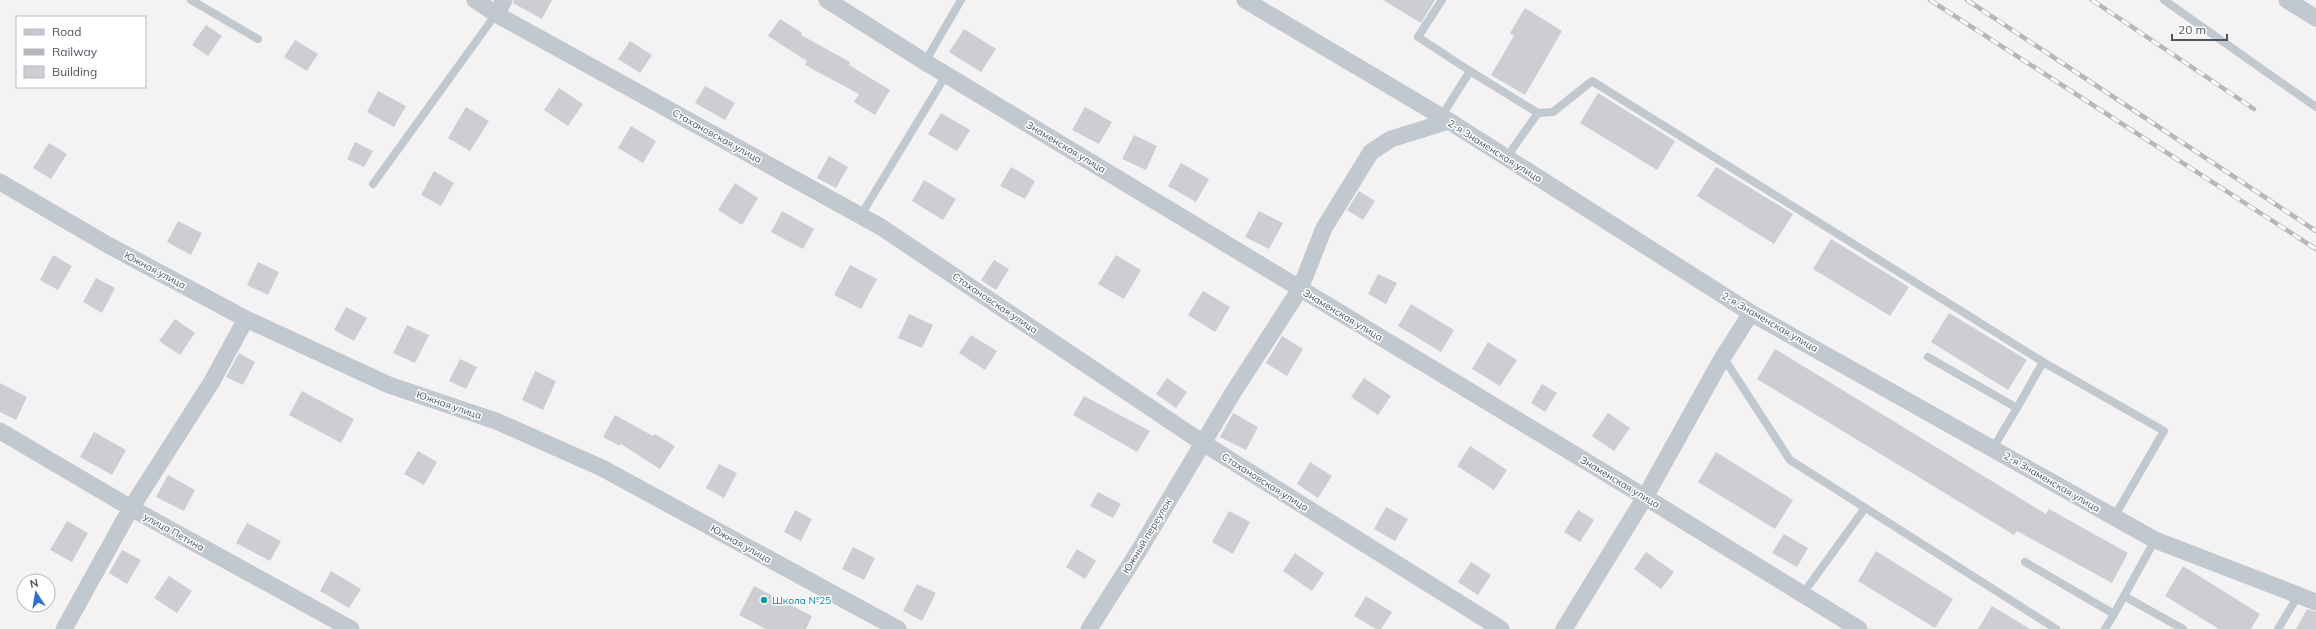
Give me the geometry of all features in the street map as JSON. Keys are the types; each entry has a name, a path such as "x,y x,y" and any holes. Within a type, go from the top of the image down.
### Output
{"street":[{"name":"Стахановская улица","path":"475,0 500,7 881,227 1203,443 1501,629"},
{"name":"Знаменская улица","path":"827,0 946,75 1646,497 1859,629"},
{"name":"2-я Знаменская улица","path":"1245,0 1445,119 1751,313 2155,540 2316,602"},
{"path":"2286,0 2316,18"},
{"name":"Южный переулок","path":"1088,629 1300,289 1324,228 1371,152 1391,139 1445,119"},
{"name":"Южная улица","path":"0,182 108,246 246,318 388,384 496,421 602,468 887,626"},
{"path":"1564,629 1646,497 1723,357 1751,313"},
{"path":"64,629 131,508 211,383 246,318"},
{"name":"улица Петина","path":"0,431 131,508 351,629"}],"lane":[{"path":"191,0 258,39"},
{"path":"925,62 961,0"},
{"path":"1442,0 1418,37 1538,113 1553,112 1592,81 2043,362 2164,431 2114,517"},
{"path":"2164,0 2316,107"},
{"path":"373,184 500,7"},
{"path":"1445,119 1470,70"},
{"path":"861,215 946,75"},
{"path":"1506,158 1538,113"},
{"path":"1723,357 1790,460 2056,629"},
{"path":"1928,357 2017,408"},
{"path":"1993,448 2043,362"},
{"path":"1802,595 1865,508"},
{"path":"2105,629 2155,540"},
{"path":"2025,562 2114,614"},
{"path":"2124,596 2183,629"},
{"path":"2278,629 2298,596"}],"building":[{"path":"514,0 552,0 542,19 513,3"},
{"path":"1383,0 1435,0 1421,23"},
{"path":"1525,8 1562,31 1525,95 1491,75 1514,36 1510,33"},
{"path":"780,19 802,33 801,35 850,62 849,65 890,90 875,115 854,102 859,94 805,65 807,61 768,36"},
{"path":"206,25 222,36 208,56 192,45"},
{"path":"964,29 996,49 981,72 949,52"},
{"path":"295,40 318,54 307,71 284,57"},
{"path":"630,41 652,55 640,73 618,59"},
{"path":"705,86 735,103 725,120 695,103"},
{"path":"559,88 583,104 568,126 544,110"},
{"path":"378,91 406,106 394,127 367,112"},
{"path":"1598,93 1675,141 1657,170 1580,123"},
{"path":"466,107 489,121 470,151 448,138"},
{"path":"1085,107 1112,122 1099,144 1072,130"},
{"path":"941,113 970,130 957,151 928,134"},
{"path":"631,126 656,141 643,163 618,148"},
{"path":"1134,135 1157,146 1146,170 1122,159"},
{"path":"355,142 373,151 364,167 347,159"},
{"path":"49,143 67,154 51,179 33,168"},
{"path":"829,156 848,167 836,188 817,178"},
{"path":"1181,163 1209,179 1196,202 1168,186"},
{"path":"1011,167 1035,181 1025,199 1000,186"},
{"path":"1716,167 1793,214 1774,244 1697,196"},
{"path":"434,171 454,183 441,206 421,195"},
{"path":"924,180 956,199 943,220 912,201"},
{"path":"735,183 758,198 742,225 718,210"},
{"path":"1359,191 1375,201 1363,220 1347,210"},
{"path":"782,211 814,229 803,249 771,232"},
{"path":"1259,211 1283,223 1269,249 1245,237"},
{"path":"178,221 202,233 191,255 167,242"},
{"path":"1831,239 1909,287 1890,316 1813,269"},
{"path":"53,255 72,266 58,290 40,280"},
{"path":"1116,255 1141,270 1124,299 1098,284"},
{"path":"994,260 1009,269 996,290 981,280"},
{"path":"258,262 279,272 268,295 247,285"},
{"path":"850,265 877,279 861,309 834,295"},
{"path":"1378,274 1397,283 1386,304 1368,294"},
{"path":"96,278 115,288 102,313 83,302"},
{"path":"1203,291 1230,307 1215,332 1188,315"},
{"path":"1411,304 1454,330 1441,352 1398,326"},
{"path":"346,307 367,318 354,341 334,330"},
{"path":"1949,313 2027,360 2008,390 1931,342"},
{"path":"909,314 933,325 922,348 898,338"},
{"path":"175,319 195,333 180,355 159,341"},
{"path":"407,325 429,335 415,363 393,353"},
{"path":"971,335 997,351 985,370 959,353"},
{"path":"1282,336 1303,349 1287,376 1266,363"},
{"path":"1488,342 1517,360 1500,386 1472,369"},
{"path":"1775,349 2046,514 2049,509 2128,553 2112,583 2017,531 2014,535 1757,379"},
{"path":"239,353 255,362 243,385 226,377"},
{"path":"460,359 477,367 466,389 449,381"},
{"path":"535,371 556,381 543,410 522,400"},
{"path":"1167,378 1187,392 1176,408 1156,394"},
{"path":"1364,378 1391,396 1378,415 1351,397"},
{"path":"0,383 27,397 16,420 0,412"},
{"path":"1542,384 1557,393 1545,412 1531,403"},
{"path":"302,391 354,419 341,443 289,415"},
{"path":"1084,396 1150,431 1137,452 1073,415"},
{"path":"1233,413 1258,427 1246,450 1220,437"},
{"path":"1608,413 1630,428 1614,451 1592,436"},
{"path":"615,415 653,436 655,434 675,446 660,469 621,444 620,446 603,437"},
{"path":"94,432 126,450 112,475 80,457"},
{"path":"1470,446 1507,470 1494,490 1457,466"},
{"path":"418,451 437,462 424,485 404,474"},
{"path":"1716,452 1793,500 1775,529 1698,482"},
{"path":"1310,462 1332,476 1318,498 1297,484"},
{"path":"719,464 737,473 724,498 706,488"},
{"path":"168,475 195,490 184,511 156,497"},
{"path":"1098,492 1121,504 1113,518 1090,506"},
{"path":"1386,507 1408,519 1395,541 1374,529"},
{"path":"795,510 812,519 801,541 784,532"},
{"path":"1578,510 1594,520 1580,542 1564,532"},
{"path":"1229,511 1250,522 1233,554 1212,542"},
{"path":"67,521 88,533 72,562 50,550"},
{"path":"247,523 281,541 270,561 236,543"},
{"path":"1784,534 1808,548 1797,567 1772,553"},
{"path":"853,547 875,558 864,580 842,569"},
{"path":"1077,549 1096,561 1085,579 1066,567"},
{"path":"122,550 141,560 127,584 109,573"},
{"path":"1876,551 1953,599 1935,628 1858,581"},
{"path":"1646,552 1674,572 1661,589 1634,569"},
{"path":"1295,553 1324,573 1312,591 1283,571"},
{"path":"1471,562 1491,575 1478,595 1458,582"},
{"path":"2183,566 2260,614 2251,629 2219,629 2165,596"},
{"path":"331,571 361,589 349,608 320,591"},
{"path":"169,576 192,591 177,613 154,598"},
{"path":"917,584 936,593 922,621 903,611"},
{"name":"Школа №25","path":"754,586 812,616 806,629 766,629 739,615"},
{"path":"1366,596 1392,612 1381,629 1376,629 1354,616"},
{"path":"1992,606 2030,629 1978,629"},
{"path":"2307,609 2316,612 2316,629 2296,629"}],"railway":[{"path":"1930,0 2316,249"},
{"path":"1967,0 2316,231"},
{"path":"2092,0 2254,109"}],"place":[{"name":"Школа №25","path":"764,600"}]}
